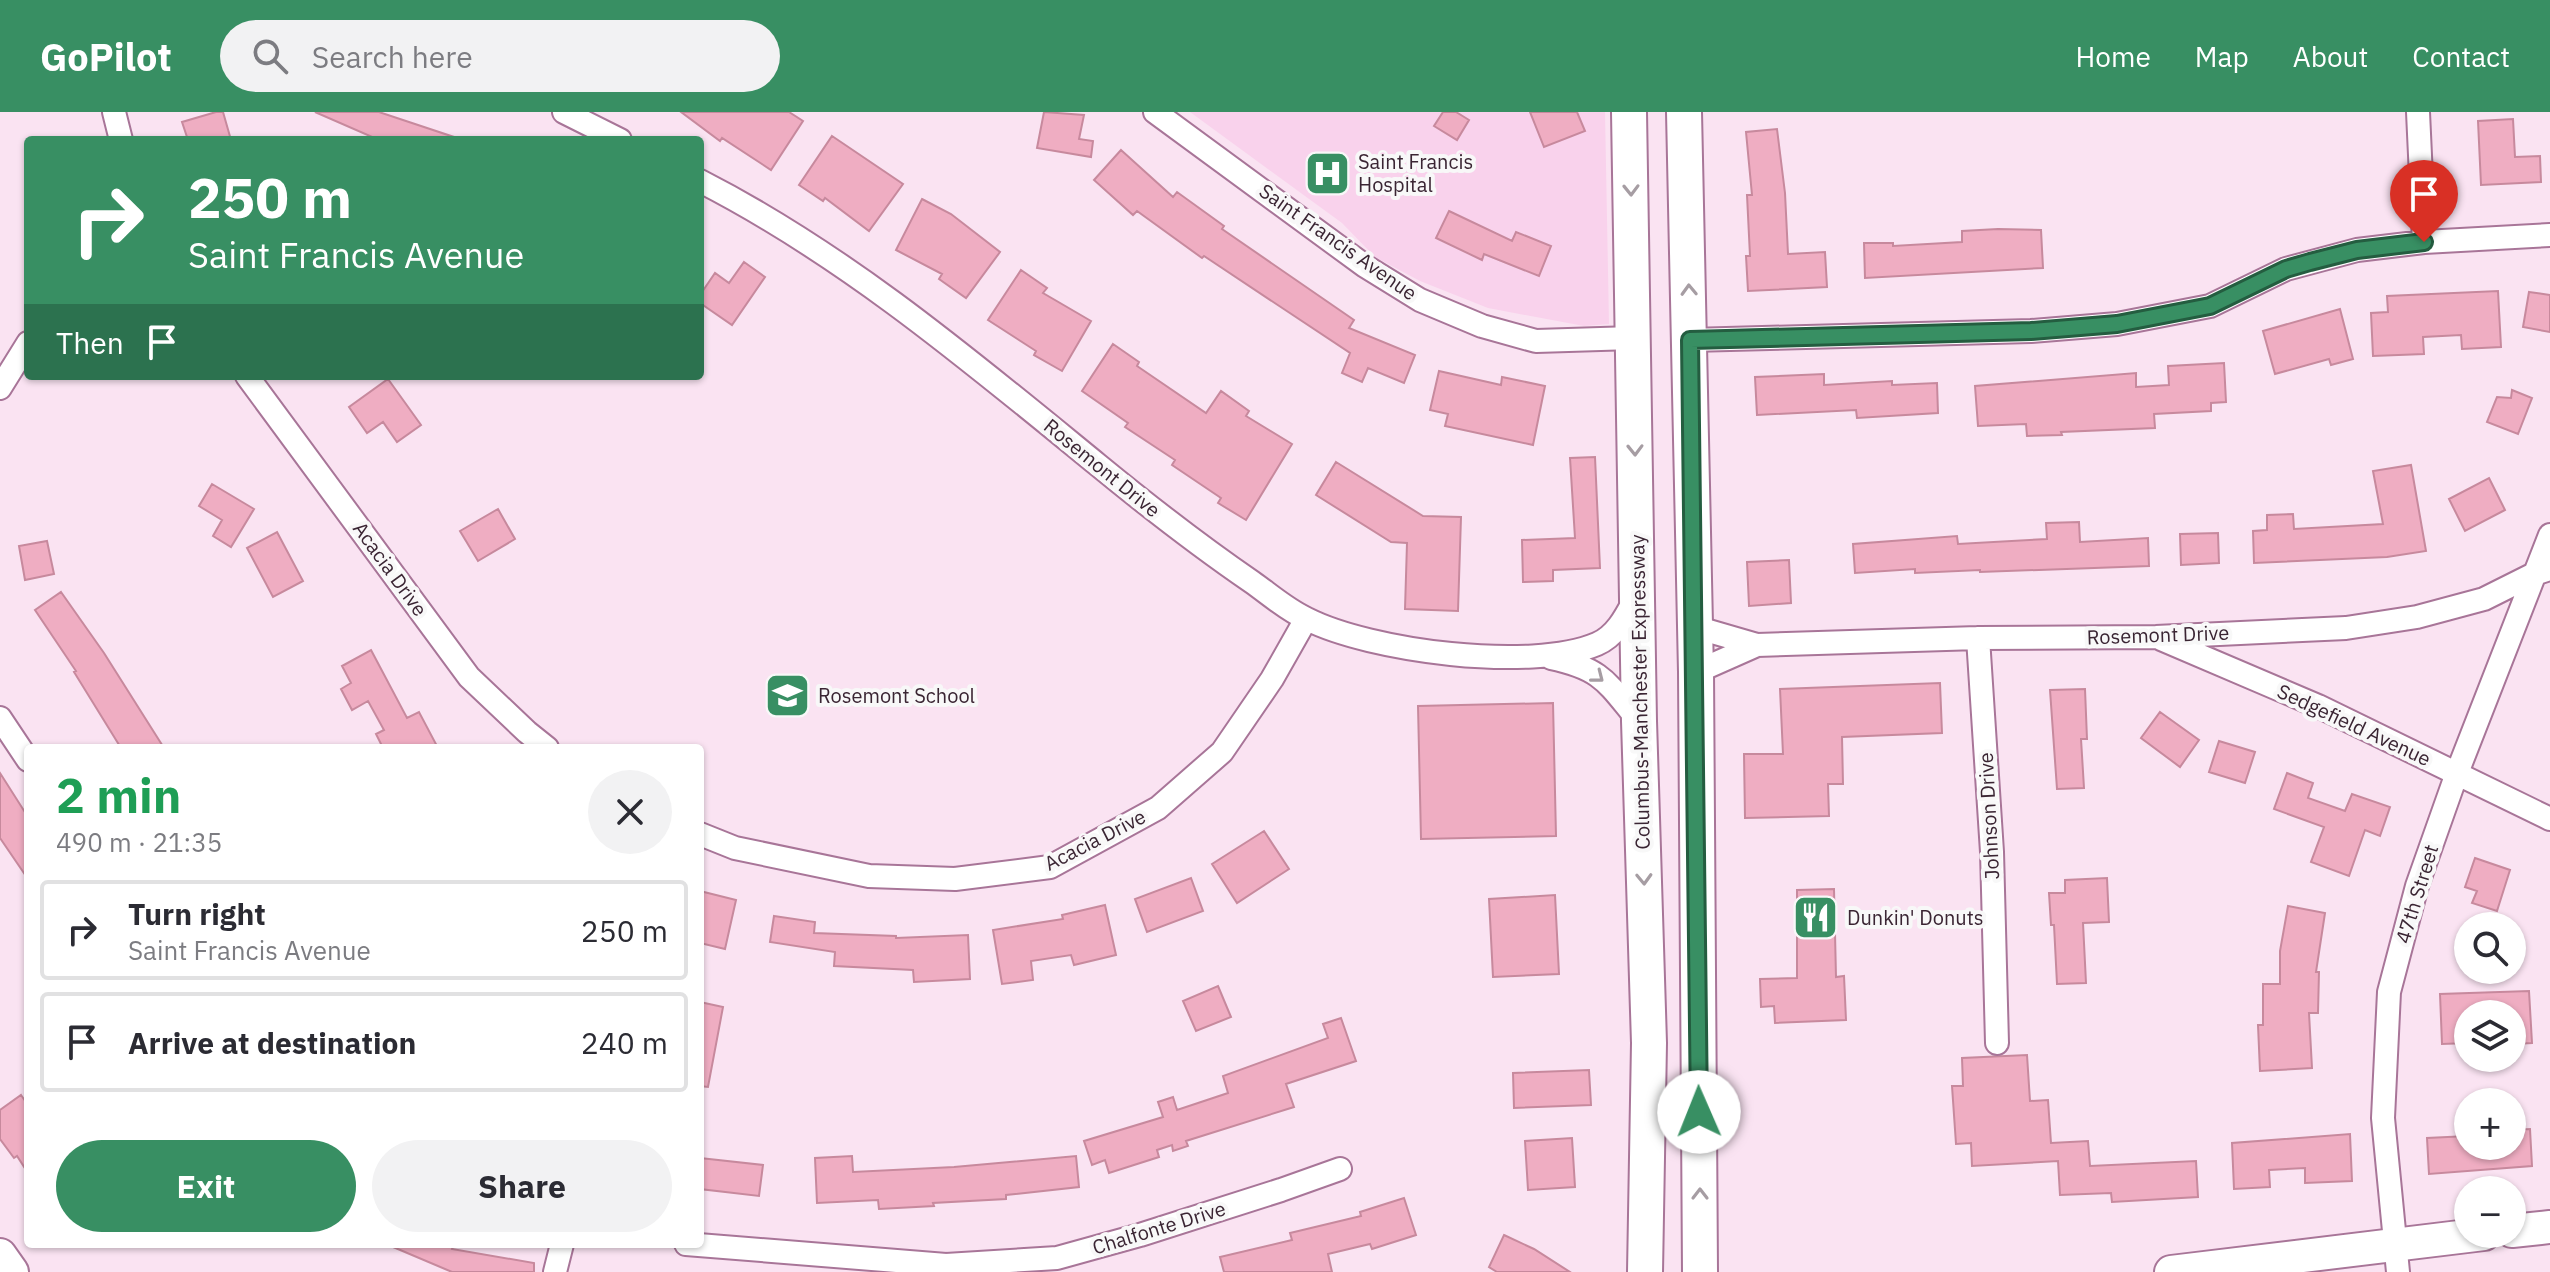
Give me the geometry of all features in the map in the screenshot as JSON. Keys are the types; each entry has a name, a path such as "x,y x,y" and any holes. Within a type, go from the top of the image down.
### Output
{"main road":[{"name":"Columbus-Manchester Expressway","path":"1629,112 1639,721 1649,1043 1645,1272"},
{"path":"1684,112 1696,672 1700,1272"}],"street":[{"path":"114,112 120,136"},
{"path":"564,112 612,136"},
{"name":"Saint Francis Avenue","path":"1155,112 1365,266 1420,300 1482,326 1536,341 1633,338"},
{"path":"2418,112 2424,242"},
{"name":"Rosemont Drive","path":"704,183 797,234 978,367 1183,535 1306,619 1351,637 1411,648 1477,656 1542,656 1599,644 1624,620 1637,595"},
{"path":"1690,340 2031,331 2117,324 2210,306 2286,269 2357,250 2424,242 2550,235"},
{"path":"0,388 24,349"},
{"name":"Acacia Drive","path":"250,380 469,677 542,744"},
{"name":"47th Street","path":"2398,1258 2383,1118 2389,992 2417,886 2457,773 2542,572 2550,535"},
{"name":"Rosemont Drive","path":"1695,627 1757,645 1978,638 2156,637 2346,628 2417,617 2484,599 2542,572"},
{"name":"Acacia Drive","path":"704,836 735,848 869,876 955,879 1050,867 1158,808 1222,752 1272,679 1306,619"},
{"name":"Sedgefield Avenue","path":"2156,637 2318,706 2550,819"},
{"name":"Johnson Drive","path":"1978,638 1992,852 1997,1043"},
{"name":"Rosemont Drive","path":"1696,672 1757,645"},
{"name":"Rosemont Drive","path":"1542,656 1579,664 1596,672 1639,721"},
{"path":"0,718 24,754"},
{"name":"Chalfonte Drive","path":"704,1245 946,1265 1057,1258 1168,1226 1340,1169"},
{"path":"2526,1230 2550,1227"},
{"path":"2171,1272 2398,1258 2454,1242"},
{"path":"555,1272 561,1248"},
{"path":"0,1255 12,1272"}],"shaded area":[{"path":"1190,112 1605,112 1609,324 1584,326 1488,308 1420,281 1375,257 1342,223"}],"building":[{"path":"223,112 230,136 187,136 182,122"},
{"path":"315,112 379,112 451,136 370,136"},
{"path":"681,112 789,112 803,121 771,170 722,138 720,141"},
{"path":"1044,112 1084,115 1079,139 1093,141 1091,157 1037,148"},
{"path":"1443,112 1456,112 1469,120 1457,140 1434,126"},
{"path":"1530,112 1577,112 1585,131 1544,147"},
{"path":"2513,119 2515,157 2540,156 2541,182 2481,185 2478,121"},
{"path":"1777,129 1788,254 1825,252 1827,287 1748,291 1747,195 1752,195 1746,132"},
{"path":"832,136 903,184 869,231 825,198 823,201 799,185"},
{"path":"1121,150 1173,197 1177,192 1224,226 1222,229 1354,320 1349,328 1415,355 1404,383 1368,368 1362,382 1342,373 1350,353 1204,256 1202,258 1137,211 1133,215 1094,180"},
{"path":"922,199 951,214 1000,252 966,298 939,279 942,274 896,250"},
{"path":"1449,211 1512,241 1516,232 1551,246 1539,276 1484,254 1482,260 1436,238"},
{"path":"2041,230 2043,268 1865,278 1864,243 1893,243 1893,246 1962,242 1962,231"},
{"path":"744,262 765,277 732,325 704,306 704,289 715,273 729,283"},
{"path":"1021,270 1047,288 1043,293 1091,321 1062,371 1034,355 1036,351 988,320"},
{"path":"2498,291 2501,347 2462,349 2461,335 2423,337 2424,354 2373,356 2371,313 2388,312 2387,296"},
{"path":"2529,292 2550,295 2550,332 2523,327"},
{"path":"2340,309 2353,359 2331,365 2329,359 2275,374 2263,331"},
{"path":"1113,344 1139,362 1137,366 1206,413 1221,391 1249,411 1246,416 1292,444 1246,520 1218,503 1221,498 1172,465 1175,460 1125,427 1128,423 1082,391"},
{"path":"2224,363 2226,402 2211,403 2211,411 2154,414 2155,428 2027,436 2026,424 1978,426 1975,386 2136,373 2136,387 2169,385 2168,366"},
{"path":"1439,371 1501,385 1502,377 1545,386 1533,445 1445,426 1448,414 1430,410"},
{"path":"1824,374 1824,385 1892,381 1892,385 1937,383 1938,413 1857,418 1856,410 1757,415 1755,377"},
{"path":"389,380 421,425 397,442 383,422 367,433 349,407"},
{"path":"2512,390 2532,398 2518,434 2487,422 2497,397 2511,398"},
{"path":"1595,457 1600,568 1553,570 1553,581 1523,582 1522,540 1575,538 1570,458"},
{"path":"1336,462 1423,516 1461,517 1458,611 1405,609 1407,543 1391,542 1316,495"},
{"path":"2411,465 2426,551 2387,557 2254,563 2253,531 2267,530 2267,515 2293,514 2294,529 2383,524 2373,471"},
{"path":"2489,478 2505,510 2465,531 2449,499"},
{"path":"212,484 254,509 231,547 213,536 222,520 199,506"},
{"path":"498,509 515,539 478,561 460,531"},
{"path":"2079,522 2080,542 2148,538 2149,566 1915,573 1915,569 1855,573 1853,544 1957,536 1958,544 2047,539 2046,523"},
{"path":"277,532 303,581 273,597 247,548"},
{"path":"2218,533 2219,563 2181,565 2180,534"},
{"path":"47,541 54,574 25,580 19,546"},
{"path":"1789,560 1791,603 1749,606 1747,562"},
{"path":"61,592 161,744 119,744 76,671 35,610"},
{"path":"371,650 407,718 419,712 436,744 381,744 376,734 384,730 368,701 352,710 341,689 351,683 342,666"},
{"path":"1940,683 1942,733 1842,737 1843,784 1828,784 1829,816 1745,818 1744,754 1783,754 1780,689"},
{"path":"2085,689 2087,739 2081,739 2084,788 2057,789 2050,690"},
{"path":"1553,703 1556,836 1421,839 1418,706"},
{"path":"2160,712 2199,740 2180,767 2141,738"},
{"path":"2219,741 2255,752 2245,783 2209,772"},
{"path":"0,773 24,811 24,873 0,838"},
{"path":"2287,773 2313,783 2308,798 2345,811 2352,794 2390,807 2380,836 2365,830 2349,876 2311,862 2324,827 2274,809"},
{"path":"1264,831 1289,869 1237,903 1212,864"},
{"path":"2475,858 2510,870 2497,911 2472,903 2477,891 2465,887"},
{"path":"1191,878 1203,911 1147,932 1135,899"},
{"path":"2107,878 2109,922 2083,923 2086,983 2057,984 2049,893 2065,893 2065,880"},
{"path":"1834,889 1836,977 1844,976 1846,1020 1775,1023 1774,1006 1761,1007 1760,979 1797,978 1797,890"},
{"path":"704,892 736,900 725,949 704,944"},
{"path":"1555,895 1559,974 1493,977 1489,899"},
{"path":"1105,905 1116,955 1074,965 1071,955 1031,961 1033,980 1002,984 993,930 1063,919 1062,915"},
{"path":"2288,906 2325,913 2316,972 2319,972 2318,1013 2309,1013 2312,1068 2260,1071 2258,1025 2263,1025 2263,984 2280,984 2280,951"},
{"path":"774,916 815,922 814,933 896,938 968,935 970,979 914,982 913,970 834,966 835,952 770,942"},
{"path":"1218,986 1231,1017 1196,1031 1183,1001"},
{"path":"2529,991 2532,1043 2526,1043 2526,1000 2454,1000 2454,1044 2442,1044 2440,994"},
{"path":"704,1003 723,1007 708,1087 704,1086"},
{"path":"1341,1018 1356,1061 1286,1084 1294,1107 1186,1141 1188,1146 1173,1151 1172,1145 1157,1150 1159,1157 1109,1173 1105,1160 1092,1165 1084,1141 1163,1117 1158,1102 1173,1097 1177,1110 1228,1093 1223,1076 1328,1038 1323,1024"},
{"path":"2027,1055 2030,1101 2048,1100 2051,1143 2088,1141 2090,1166 2196,1161 2198,1197 2112,1202 2111,1193 2060,1195 2058,1161 1972,1166 1971,1143 1956,1144 1952,1086 1963,1086 1962,1058"},
{"path":"1589,1070 1591,1105 1514,1108 1513,1073"},
{"path":"21,1095 24,1099 24,1167 0,1139 0,1110"},
{"path":"2526,1129 2530,1129 2532,1166 2429,1174 2427,1138 2454,1137 2454,1160 2526,1160"},
{"path":"2350,1134 2352,1181 2305,1183 2305,1168 2269,1170 2270,1187 2234,1189 2232,1143"},
{"path":"1572,1138 1575,1187 1528,1190 1525,1141"},
{"path":"852,1156 853,1172 1076,1156 1079,1187 1006,1195 1006,1199 933,1203 934,1206 879,1209 878,1200 817,1203 815,1158"},
{"path":"704,1158 763,1165 759,1196 704,1189"},
{"path":"1404,1198 1416,1235 1372,1249 1370,1244 1328,1254 1332,1272 1224,1272 1220,1257 1292,1240 1290,1233 1361,1216 1360,1212"},
{"path":"1504,1235 1534,1249 1570,1272 1497,1272 1489,1267"},
{"path":"395,1248 452,1248 534,1263 534,1272 452,1272"}],"place":[{"name":"Saint Francis Hospital","path":"1327,174"},
{"name":"Rosemont School","path":"787,696"},
{"name":"Dunkin' Donuts","path":"1816,918"}],"route":[{"path":"1699,1112 1690,340 2031,331 2117,324 2210,306 2286,269 2310,262 2357,250 2424,242"}]}
